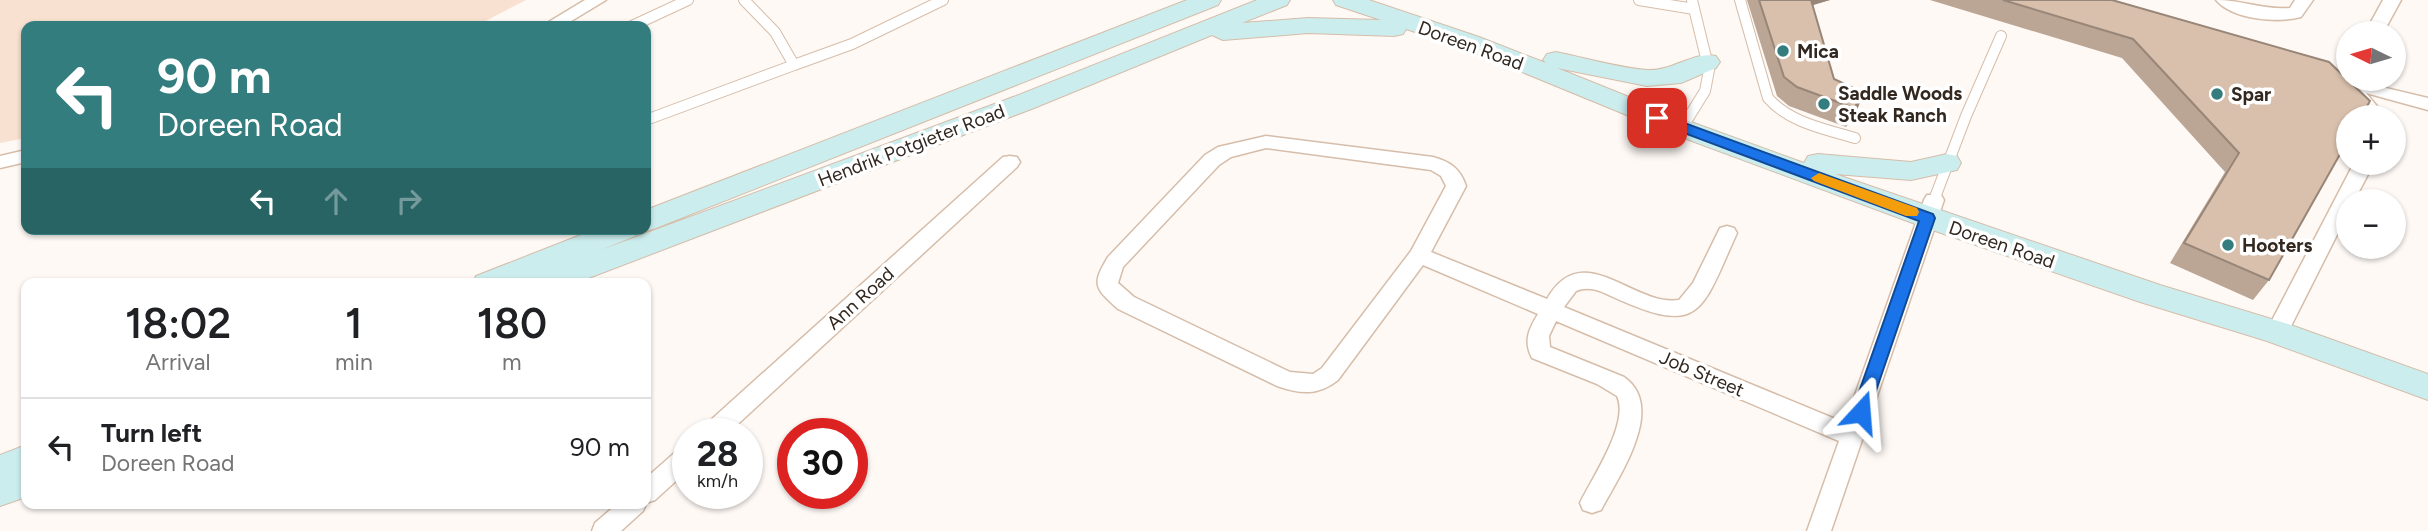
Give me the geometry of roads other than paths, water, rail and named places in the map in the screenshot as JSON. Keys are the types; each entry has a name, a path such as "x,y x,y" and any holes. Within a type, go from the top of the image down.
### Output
{"main road":[{"path":"1131,30 1195,0"},
{"name":"Hendrik Potgieter Road","path":"651,219 1209,0"},
{"name":"Hendrik Potgieter Road","path":"557,278 1025,102 1278,0"},
{"name":"Doreen Road","path":"1345,0 1470,42 1931,209"},
{"name":"Doreen Road","path":"1388,0 1556,60 1686,121 1818,163 2139,290 2280,327 2428,375"},
{"path":"1415,0 1438,16"},
{"path":"1185,38 1287,26 1342,24 1409,31 1470,42"},
{"path":"1556,60 1659,79 1672,77 1707,62"},
{"path":"1818,163 1911,171 1947,163"},
{"path":"502,278 610,235"},
{"name":"Doreen Road","path":"2280,327 2428,387"},
{"path":"0,469 21,461"},
{"path":"0,492 21,484"}],"street":[{"path":"560,21 597,0"},
{"path":"2225,0 2247,10 2282,15 2295,13 2304,0"},
{"path":"2381,21 2392,0"},
{"path":"2306,71 2336,78"},
{"path":"2356,91 2367,105"},
{"path":"2383,91 2428,104"},
{"path":"1266,142 1433,164 1446,168 1454,176 1456,186 1419,255 1330,374 1318,383 1302,384 1264,371 1126,303 1107,286 1108,275 1115,262 1212,160 1225,152 1266,142"},
{"path":"0,162 21,157"},
{"name":"Ann Road","path":"729,418 1010,162"},
{"path":"2280,327 2358,175"},
{"path":"1819,531 1931,209"},
{"path":"1592,503 1632,419 1632,399 1626,390 1540,352 1536,342 1538,332 1569,285 1593,280 1655,306 1674,309 1687,306 1697,296 1727,233"},
{"name":"Job Street","path":"1419,255 1852,436"},
{"path":"651,488 672,469"},
{"path":"604,531 628,509"}],"lane":[{"path":"643,21 688,0"},
{"path":"744,0 775,32 794,65"},
{"path":"651,118 827,55 881,32 943,0"},
{"path":"1639,0 1693,4 1707,62 1704,91 1686,121"},
{"path":"1740,0 1768,98 1774,107 1785,114 1855,138"},
{"path":"1931,209 1947,163 2001,36"}],"place":[{"name":"Mica","path":"1783,51"},
{"name":"Spar","path":"2217,94"},
{"name":"Saddle Woods Steak Ranch","path":"1824,104"},
{"name":"Hooters","path":"2228,245"}]}
